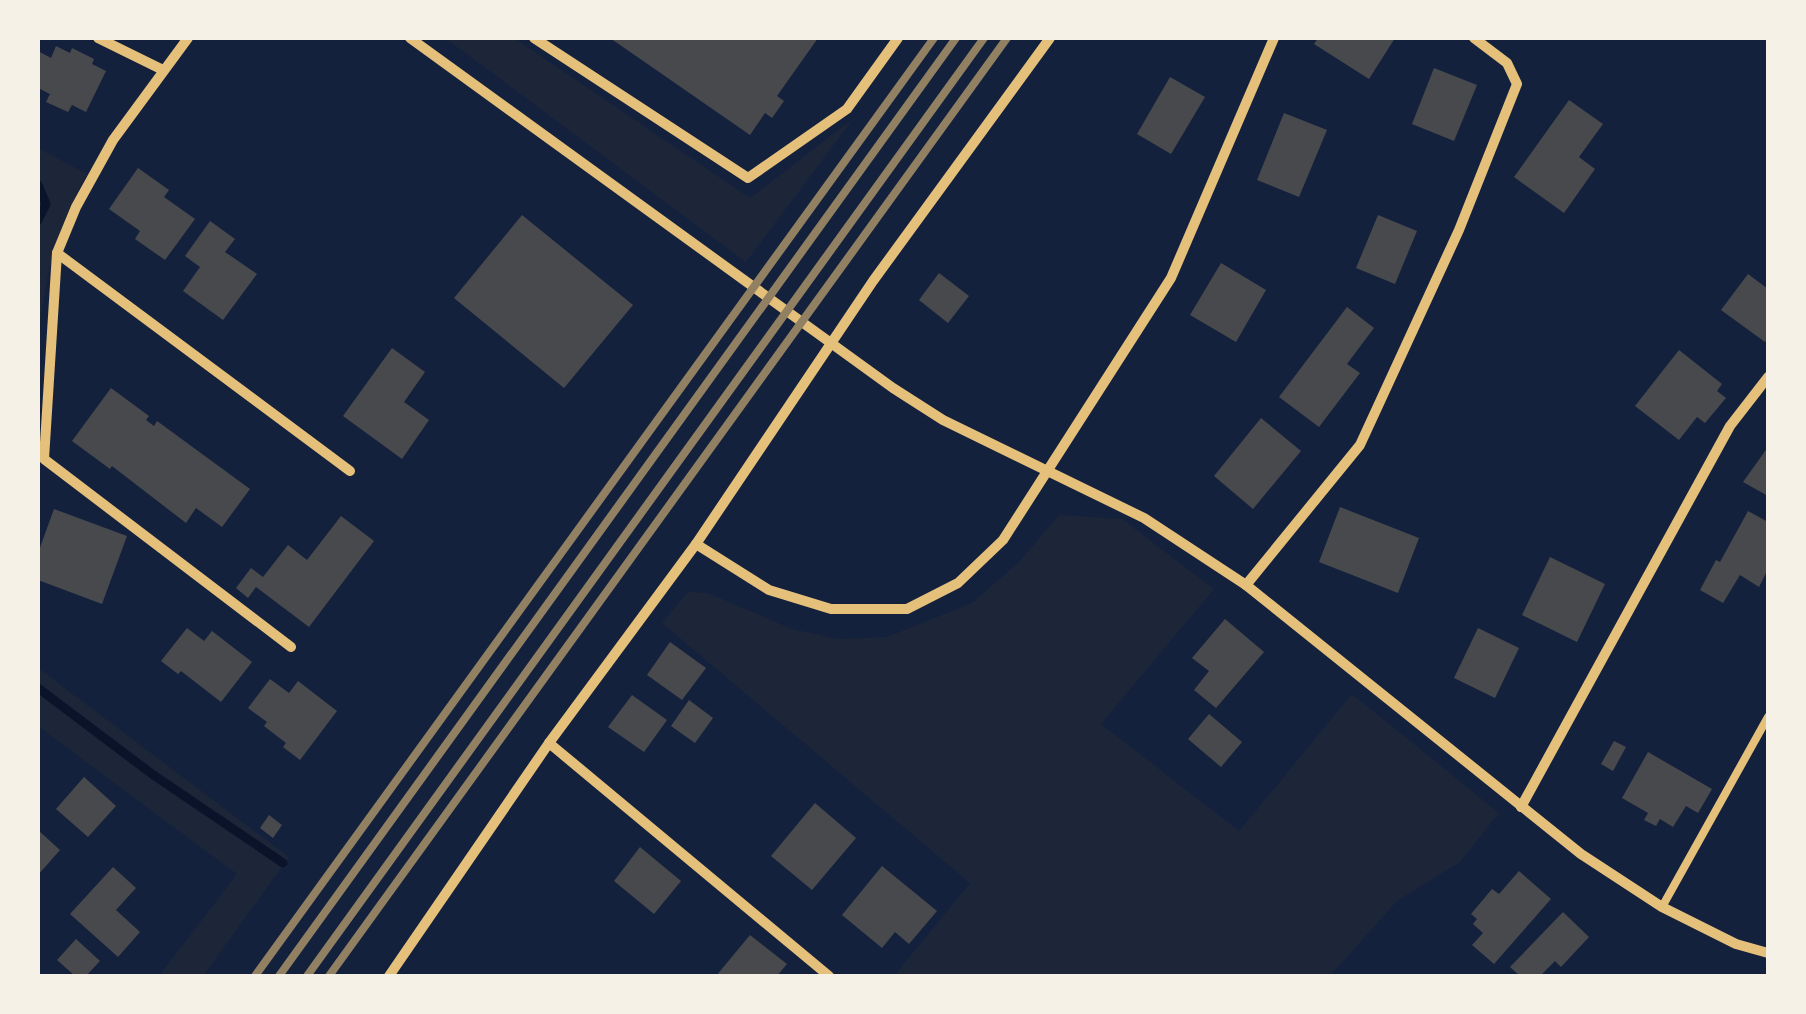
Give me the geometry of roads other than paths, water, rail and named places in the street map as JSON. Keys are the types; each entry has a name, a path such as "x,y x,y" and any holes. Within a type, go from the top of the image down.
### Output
{"street":[{"path":"98,38 163,70"},
{"path":"188,38 113,140 76,207 57,253 44,459 291,647"},
{"path":"410,38 893,388 943,420 1144,518 1246,585 1581,854 1662,907 1736,944 1768,954"},
{"path":"534,38 748,178 847,109 898,38"},
{"path":"388,976 549,743 696,544 873,280 1050,38"},
{"path":"696,544 769,590 832,609 906,609 958,582 1003,540 1171,278 1274,38"},
{"path":"1246,585 1360,445 1459,230 1518,84 1507,63 1474,38"},
{"path":"57,253 350,472"},
{"path":"1521,808 1730,426 1768,377"},
{"path":"549,743 829,976"}],"lane":[{"path":"1662,907 1768,717"}],"waterway":[{"path":"38,185 46,204 38,220"},
{"path":"38,688 152,774 283,863"}],"railway":[{"path":"255,976 934,38"},
{"path":"279,976 956,38"},
{"path":"307,976 984,38"},
{"path":"329,976 1007,38"}]}
